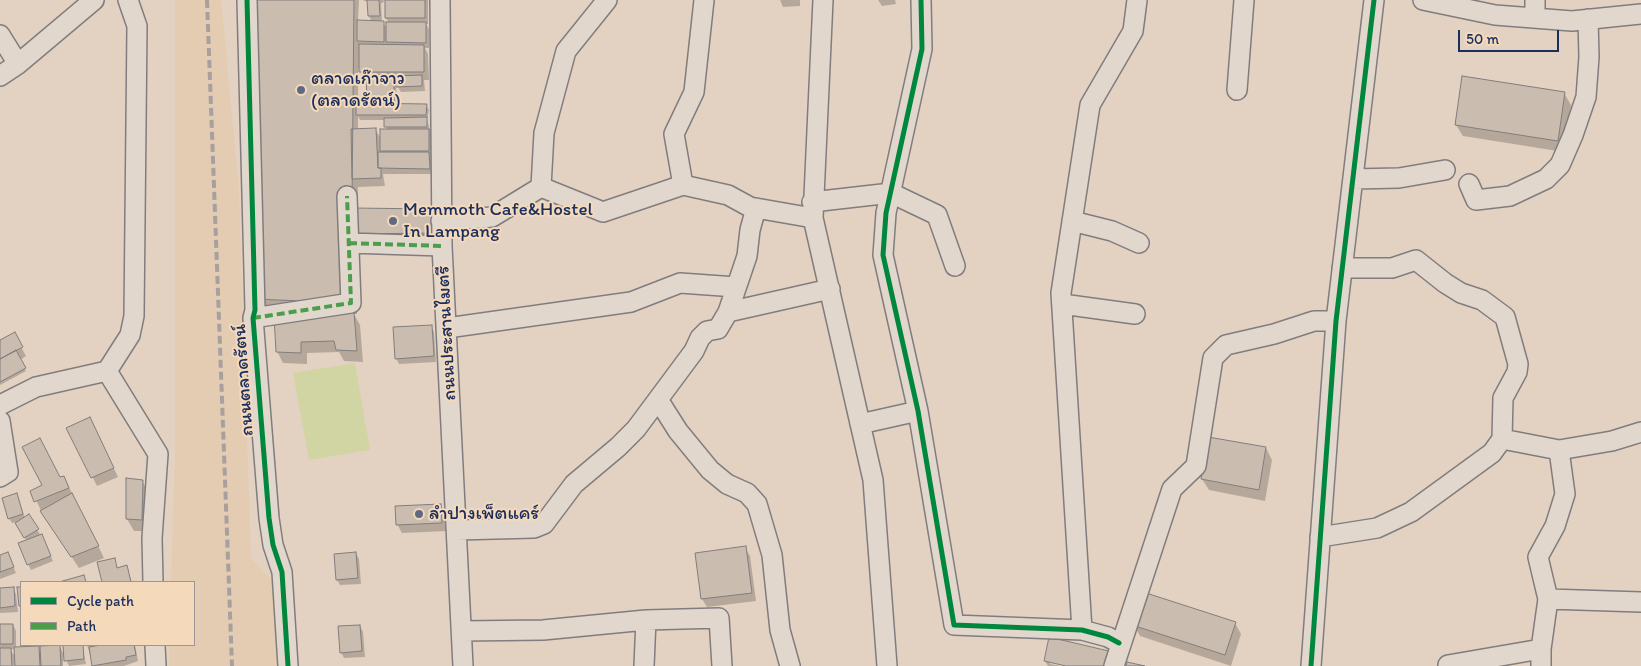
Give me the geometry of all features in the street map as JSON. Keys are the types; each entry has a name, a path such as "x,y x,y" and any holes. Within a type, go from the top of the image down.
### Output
{"street":[{"path":"0,76 18,64 94,0"},
{"path":"0,405 36,387 107,371 130,335 134,316 137,26 128,0"},
{"name":"ถนนตลาดรัตน์","path":"247,0 255,310 253,318 269,518 273,545 282,572 288,666"},
{"name":"ถนนประสานไมตรี","path":"440,0 441,221 464,666"},
{"path":"541,187 544,133 566,52 607,0"},
{"path":"683,185 674,134 694,92 704,0"},
{"path":"823,0 813,210 873,480 887,666"},
{"path":"921,0 922,48 886,212 883,255 918,411 954,625 1082,630 1108,636 1120,643"},
{"path":"1082,630 1061,294 1090,105 1133,31 1137,0"},
{"path":"1237,90 1244,0"},
{"path":"1311,666 1336,321 1374,0"},
{"path":"1423,0 1495,15 1535,9 1572,21 1588,20 1631,10"},
{"path":"1469,184 1476,200 1505,197 1525,190 1546,179 1560,165 1586,97 1589,57 1588,20"},
{"path":"0,35 18,64"},
{"path":"1353,178 1399,178 1445,170"},
{"path":"541,187 603,212 683,185 728,194 750,207 756,208 813,210 891,193 937,215 955,266"},
{"path":"441,221 492,217 541,187"},
{"path":"253,318 351,303 347,196"},
{"path":"457,530 534,528 544,524 574,484 618,448 659,401 694,351 700,338 707,332 718,329 728,312 747,256 750,230 756,208"},
{"path":"1072,221 1112,231 1139,243"},
{"path":"349,243 442,246"},
{"path":"1320,537 1377,528 1411,512 1492,453 1502,439 1503,398 1517,372 1518,364 1505,317 1482,300 1461,293 1445,283 1416,260 1392,268 1342,268"},
{"path":"447,328 631,302 680,282 736,287"},
{"path":"728,312 830,289"},
{"path":"1062,304 1135,314"},
{"path":"1114,666 1172,489 1196,466 1212,358 1226,345 1274,334 1314,321 1336,321"},
{"path":"107,371 158,454 152,538 153,581"},
{"path":"659,401 678,431 710,470 728,484 747,494 757,504 772,555 780,630 790,666"},
{"path":"860,424 918,411"},
{"path":"0,421 8,472 0,477"},
{"path":"1502,439 1559,450 1612,441 1641,432"},
{"path":"1448,665 1541,657 1548,599 1538,557 1555,526 1566,494 1559,450"},
{"path":"1548,599 1641,602"},
{"path":"462,631 543,630 646,620 719,618 722,666"},
{"path":"644,666 646,620"},
{"path":"155,646 156,666"}],"shaded area":[{"path":"175,0 221,0 239,189 251,558 276,585 280,666 169,666 169,646 195,646 195,581 171,581 175,460"}],"green space":[{"path":"355,363 370,450 309,460 293,373"}],"building":[{"name":"ตลาดเก๊าจาว (ตลาดรัตน์)","path":"247,0 354,0 351,303 254,299"},
{"path":"367,0 379,0 380,16 368,16"},
{"path":"385,0 425,0 425,18 385,18"},
{"path":"357,20 384,21 384,42 357,41"},
{"path":"386,22 426,22 426,43 386,42"},
{"path":"359,44 424,45 424,72 359,72"},
{"path":"394,74 394,101 367,101 366,75"},
{"path":"422,75 422,86 396,87 396,76"},
{"path":"1462,76 1565,92 1558,141 1455,125"},
{"path":"356,103 427,104 426,115 356,115"},
{"path":"427,117 427,127 384,127 384,118"},
{"path":"376,128 378,168 381,168 381,178 352,179 351,129"},
{"path":"380,129 429,129 429,151 380,151"},
{"path":"378,152 429,152 430,169 378,168"},
{"name":"Memmoth Cafe&Hostel In Lampang","path":"352,208 433,209 434,233 352,234"},
{"path":"354,312 357,351 336,350 334,341 301,342 301,353 276,352 274,316"},
{"path":"432,325 434,356 395,359 393,327"},
{"path":"15,332 23,347 0,359 0,340"},
{"path":"16,350 26,368 0,382 0,359"},
{"path":"90,417 114,468 91,478 66,428"},
{"path":"1208,437 1266,447 1259,490 1201,479"},
{"path":"40,438 60,477 64,476 69,488 34,502 30,491 42,485 22,447"},
{"path":"126,478 143,480 142,520 126,519"},
{"path":"17,493 23,514 8,519 2,498"},
{"path":"72,493 99,546 71,557 40,511"},
{"name":"ลำปางเพ็ตแคร์","path":"441,504 442,523 396,525 395,506"},
{"path":"29,514 39,529 24,538 15,523"},
{"path":"42,534 51,556 27,565 18,543"},
{"path":"746,546 752,593 701,599 695,553"},
{"path":"8,552 14,567 0,572 0,555"},
{"path":"356,552 358,578 336,580 334,554"},
{"path":"115,558 117,568 127,565 131,581 102,581 97,562"},
{"path":"84,575 86,581 63,581"},
{"path":"14,587 15,606 0,608 0,588"},
{"path":"17,587 20,587 19,606"},
{"path":"1143,592 1236,622 1225,655 1132,625"},
{"path":"0,624 13,624 13,644 0,644"},
{"path":"360,625 362,651 340,653 338,626"},
{"path":"1049,637 1113,652 1110,666 1066,666 1044,661"},
{"path":"39,646 40,666 15,666 14,647"},
{"path":"40,646 60,646 61,666 41,666"},
{"path":"63,646 83,646 84,659 64,661"},
{"path":"134,646 136,655 126,657 126,660 92,666 89,647"},
{"path":"0,648 11,648 12,666 0,666"},
{"path":"1127,662 1145,666 1126,666"}],"railway":[{"path":"207,0 232,666"}],"marked path":[{"path":"253,318 351,303 347,196"},
{"path":"349,243 442,246"}],"cycle path":[{"path":"247,0 255,310 253,318 269,518 273,545 282,572 288,666"},
{"path":"921,0 922,49 886,213 883,255 918,411 954,625 1082,630 1108,637 1119,643"},
{"path":"1311,666 1336,321 1374,0"}],"place":[{"name":"ตลาดเก๊าจาว (ตลาดรัตน์)","path":"301,90"},
{"name":"Memmoth Cafe&Hostel In Lampang","path":"393,221"},
{"name":"ลำปางเพ็ตแคร์","path":"419,514"}]}
